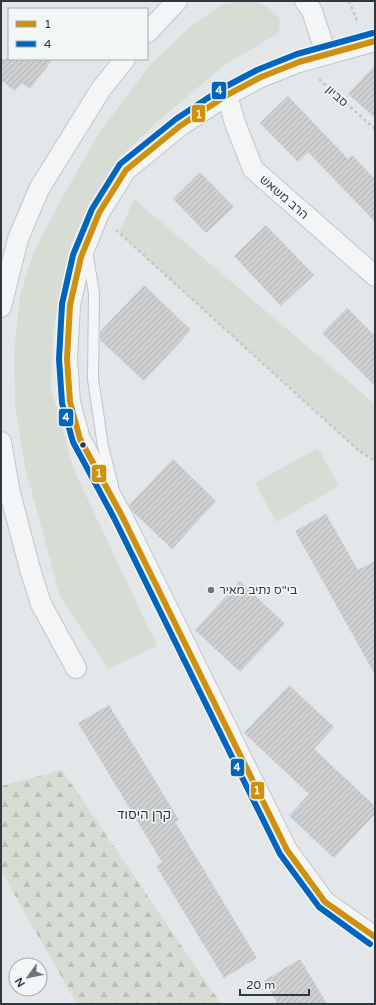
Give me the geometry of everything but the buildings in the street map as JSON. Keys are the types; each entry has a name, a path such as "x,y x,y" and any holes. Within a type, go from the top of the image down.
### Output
{"street":[{"path":"148,32 177,1"},
{"path":"305,1 312,11 326,54"},
{"path":"375,41 299,62 261,77 227,95 180,126 126,170 99,213 81,257 70,305 67,359 70,402 80,439 121,514 287,850 325,902 375,937"},
{"path":"1,307 18,239 39,189 102,89 124,60"},
{"name":"הרב משאש","path":"227,95 235,123 253,169 375,276"},
{"path":"1,442 10,493 41,604 76,668"}],"lane":[{"path":"86,245 94,293 93,379 97,412 103,446 121,514"}],"path":[{"name":"סביון","path":"299,62 375,130"},
{"path":"99,213 358,450 375,461"}],"green space":[{"path":"237,1 257,2 270,9 280,19 279,33 226,64 164,116 119,158 89,204 71,244 53,331 51,388 74,470 157,646 108,669 60,596 25,467 15,404 14,353 20,296 32,256 62,198 99,133 150,65 190,27 221,5"},
{"path":"134,199 375,404 375,461 358,450 119,233"},
{"path":"318,448 339,486 276,522 255,483"},
{"path":"62,770 221,1004 77,1004 1,871 1,786"}],"transit line":[{"name":"4","path":"370,944 319,907 280,854 114,518 73,442 62,403 59,359 62,304 73,255 92,209 120,164 176,119 223,88 257,70 297,54 373,33"},
{"name":"1","path":"375,41 299,62 261,77 227,95 180,126 126,170 99,213 81,257 70,305 67,359 70,402 80,439 121,514 287,850 325,902 375,937"}],"place":[{"name":"בי\"ס נתיב מאיר","path":"211,590"}],"district":[{"name":"קרן היסוד","path":"144,815"}]}
